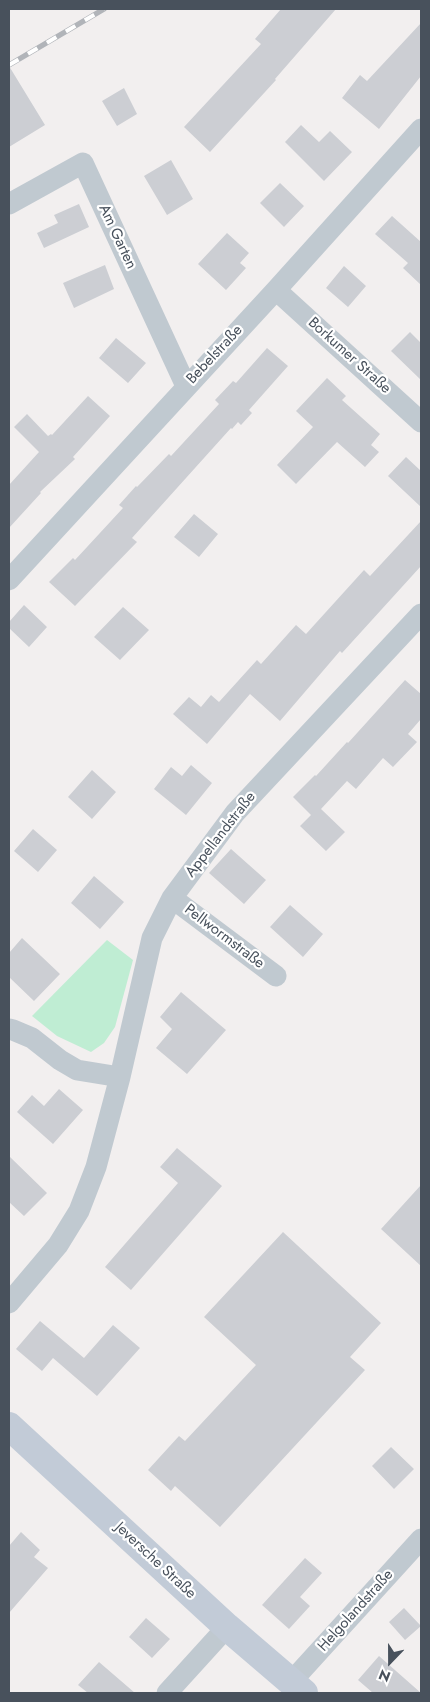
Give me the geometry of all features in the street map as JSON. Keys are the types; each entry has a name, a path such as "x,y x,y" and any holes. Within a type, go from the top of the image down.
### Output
{"street":[{"name":"Bebelstraße","path":"9,580 276,290 421,129"},
{"name":"Am Garten","path":"9,204 83,164 186,386"},
{"name":"Borkumer Straße","path":"276,290 421,422"},
{"name":"Appellandstraße","path":"9,1303 58,1245 79,1211 96,1167 120,1077 152,938 172,898 235,813 421,614"},
{"name":"Pellwormstraße","path":"172,898 276,976"},
{"path":"9,1029 32,1038 60,1060 77,1070 120,1077"},
{"name":"Jeversche Straße","path":"9,1426 227,1627 297,1687"},
{"name":"Helgolandstraße","path":"297,1687 421,1539"},
{"path":"167,1693 227,1627"}],"green space":[{"path":"107,940 133,960 115,1027 104,1043 91,1052 57,1036 32,1016"}],"building":[{"path":"281,9 336,9 276,80 210,152 184,127 261,44 255,39"},
{"path":"421,23 421,76 379,129 342,98 360,75 367,81"},
{"path":"9,66 45,125 9,147"},
{"path":"124,88 137,114 117,126 102,101"},
{"path":"301,125 319,142 330,131 352,152 324,181 285,142"},
{"path":"171,160 193,199 167,215 144,176"},
{"path":"280,183 304,206 284,227 260,203"},
{"path":"79,204 89,227 44,248 37,233 58,223 54,215"},
{"path":"392,216 421,242 421,285 403,268 408,263 375,234"},
{"path":"227,233 249,253 240,263 246,268 226,290 198,264"},
{"path":"105,265 114,289 74,308 63,283"},
{"path":"344,266 366,286 348,307 326,288"},
{"path":"410,332 421,343 421,380 391,351"},
{"path":"116,338 146,363 128,383 99,358"},
{"path":"267,348 288,366 249,410 252,413 241,425 238,422 231,428 132,538 137,542 75,606 49,582 73,558 75,560 123,508 119,505 136,486 169,454 171,456 219,404 215,400 233,381 236,383"},
{"path":"327,378 346,396 342,400 380,434 371,445 379,452 365,467 337,442 296,484 277,465 313,427 296,411"},
{"path":"88,396 110,416 73,457 75,459 40,492 9,528 9,485 39,452 14,427 27,414 48,436 52,435"},
{"path":"406,457 421,471 421,507 388,476"},
{"path":"194,514 218,534 199,557 174,537"},
{"path":"421,521 421,566 342,653 340,651 280,721 250,694 207,744 173,714 189,697 201,707 211,695 219,702 257,660 261,664 296,625 306,634 364,570 370,576"},
{"path":"24,605 47,627 29,647 9,628 9,622"},
{"path":"123,607 149,630 120,660 94,637"},
{"path":"405,680 421,694 421,719 408,734 417,742 393,767 383,758 356,789 347,781 321,809 345,832 326,851 300,826 311,815 293,797 348,743"},
{"path":"191,765 212,783 186,815 154,789 171,767 182,776"},
{"path":"92,770 116,792 92,819 68,797"},
{"path":"33,829 57,850 38,872 14,851"},
{"path":"231,849 266,880 244,904 209,873"},
{"path":"94,876 124,902 100,929 71,903"},
{"path":"290,905 323,934 303,957 270,927"},
{"path":"22,938 60,974 34,1001 9,977 9,953"},
{"path":"181,992 226,1030 187,1074 156,1048 172,1029 160,1017"},
{"path":"59,1089 83,1110 53,1144 17,1112 32,1095 44,1106"},
{"path":"177,1148 222,1186 131,1290 105,1267 178,1183 160,1167"},
{"path":"9,1156 47,1193 24,1216 9,1202"},
{"path":"421,1185 421,1266 381,1229"},
{"path":"283,1232 381,1323 350,1357 365,1370 220,1527 175,1486 171,1491 148,1470 179,1436 185,1441 256,1365 204,1317"},
{"path":"40,1321 84,1358 113,1325 140,1348 97,1396 53,1358 42,1371 16,1349"},
{"path":"391,1447 414,1469 394,1489 372,1466"},
{"path":"21,1532 40,1550 34,1557 48,1568 9,1613 9,1546"},
{"path":"305,1558 322,1573 300,1597 310,1606 289,1629 262,1605"},
{"path":"404,1608 421,1626 405,1640 389,1622"},
{"path":"146,1618 170,1639 152,1658 129,1637"},
{"path":"379,1656 421,1693 373,1693 358,1680"},
{"path":"99,1662 135,1693 88,1693 78,1685"}],"railway":[{"path":"9,65 104,9"}]}
